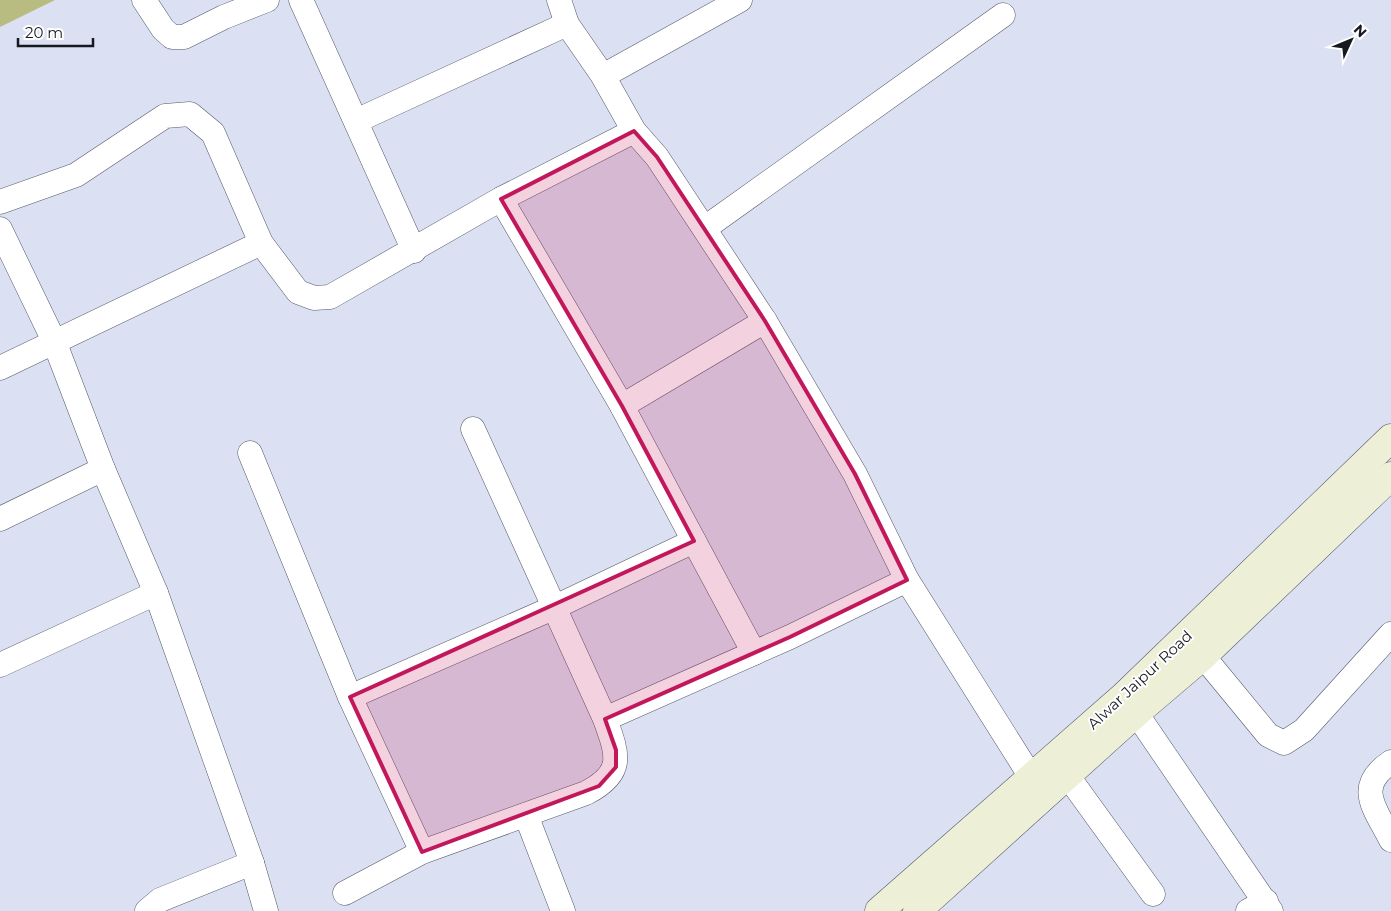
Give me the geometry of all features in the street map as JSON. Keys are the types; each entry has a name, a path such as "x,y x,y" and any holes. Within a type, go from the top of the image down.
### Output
{"main road":[{"name":"Alwar Jaipur Road","path":"879,911 1187,637 1391,438"},
{"name":"Alwar Jaipur Road","path":"917,911 1136,713 1203,656 1391,476"}],"street":[{"path":"144,0 163,29 172,37 184,37 224,17 267,0"},
{"path":"301,0 414,251"},
{"path":"559,0 567,24 603,76 634,131 657,157 765,321 855,474 907,580 1031,777"},
{"path":"603,76 740,0"},
{"path":"705,228 1003,15"},
{"path":"356,121 567,24"},
{"path":"0,202 76,175 165,116 190,114 213,133 261,243 298,292 314,298 330,297 414,251 501,199 634,131"},
{"path":"501,199 622,406 754,653"},
{"path":"0,229 54,341 103,469 156,593 252,864 266,911"},
{"path":"0,368 261,243"},
{"path":"622,406 765,321"},
{"path":"345,893 422,852 586,793 609,778 616,767 616,750 605,719 473,429"},
{"path":"250,453 350,697 422,852"},
{"path":"0,519 103,469"},
{"path":"350,697 553,608 694,541"},
{"path":"605,719 754,653 907,580"},
{"path":"0,665 156,593"},
{"path":"1203,656 1268,735 1284,743 1304,730 1391,634"},
{"path":"1136,713 1262,908"},
{"path":"1391,762 1378,771 1369,787 1371,801 1391,840"},
{"path":"1068,775 1153,894"},
{"path":"526,815 563,911"},
{"path":"147,911 160,900 252,864"}],"highlighted area":[{"path":"634,131 657,157 765,321 855,474 907,580 790,637 605,719 616,750 616,767 599,786 422,852 350,697 694,541 622,406 501,199"}],"green space":[{"path":"0,0 55,0 0,27"}]}
